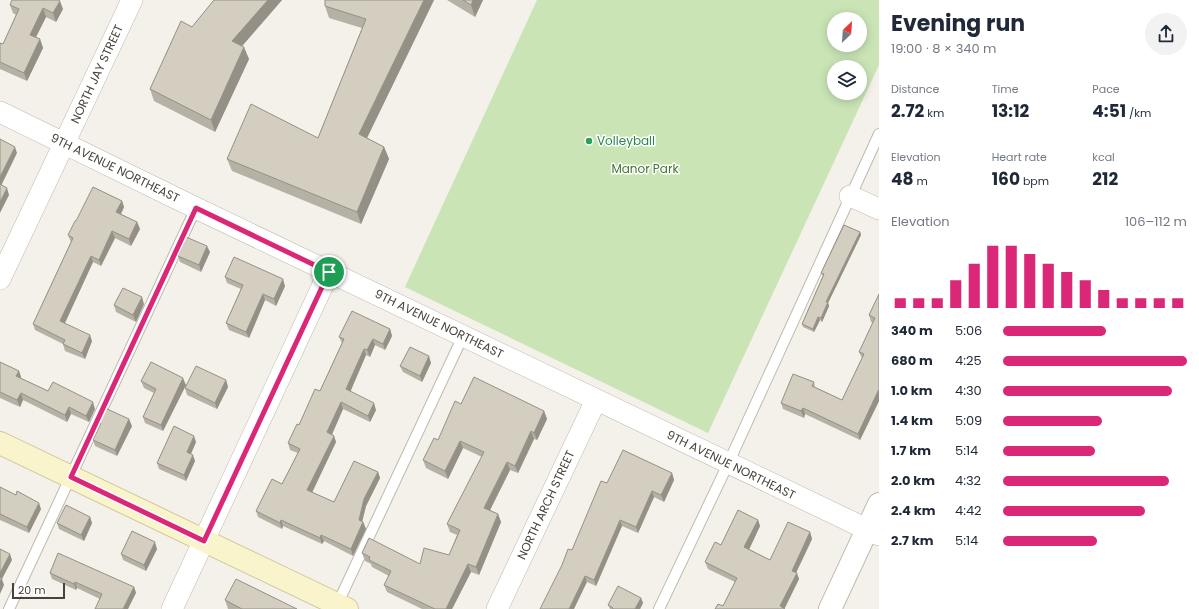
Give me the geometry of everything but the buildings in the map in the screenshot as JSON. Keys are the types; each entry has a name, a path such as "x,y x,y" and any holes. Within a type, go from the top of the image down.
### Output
{"main road":[{"path":"0,443 340,608"}],"street":[{"name":"NORTH JAY STREET","path":"0,278 132,0"},
{"name":"9TH AVENUE NORTHEAST","path":"0,112 196,208 873,533"},
{"path":"850,196 879,209"},
{"path":"172,609 329,272"},
{"name":"NORTH ARCH STREET","path":"497,609 596,400"},
{"path":"830,609 873,533 879,504"}],"lane":[{"path":"659,609 728,464 879,134"},
{"path":"9,609 196,208"},
{"path":"340,608 463,336"}],"green space":[{"name":"Manor Park","path":"537,0 879,0 879,65 867,91 867,60 827,60 827,100 863,100 708,433 405,287"}],"place":[{"name":"Volleyball","path":"589,141"}],"route":[{"path":"196,208 329,272 204,541 71,477 196,208"}]}
